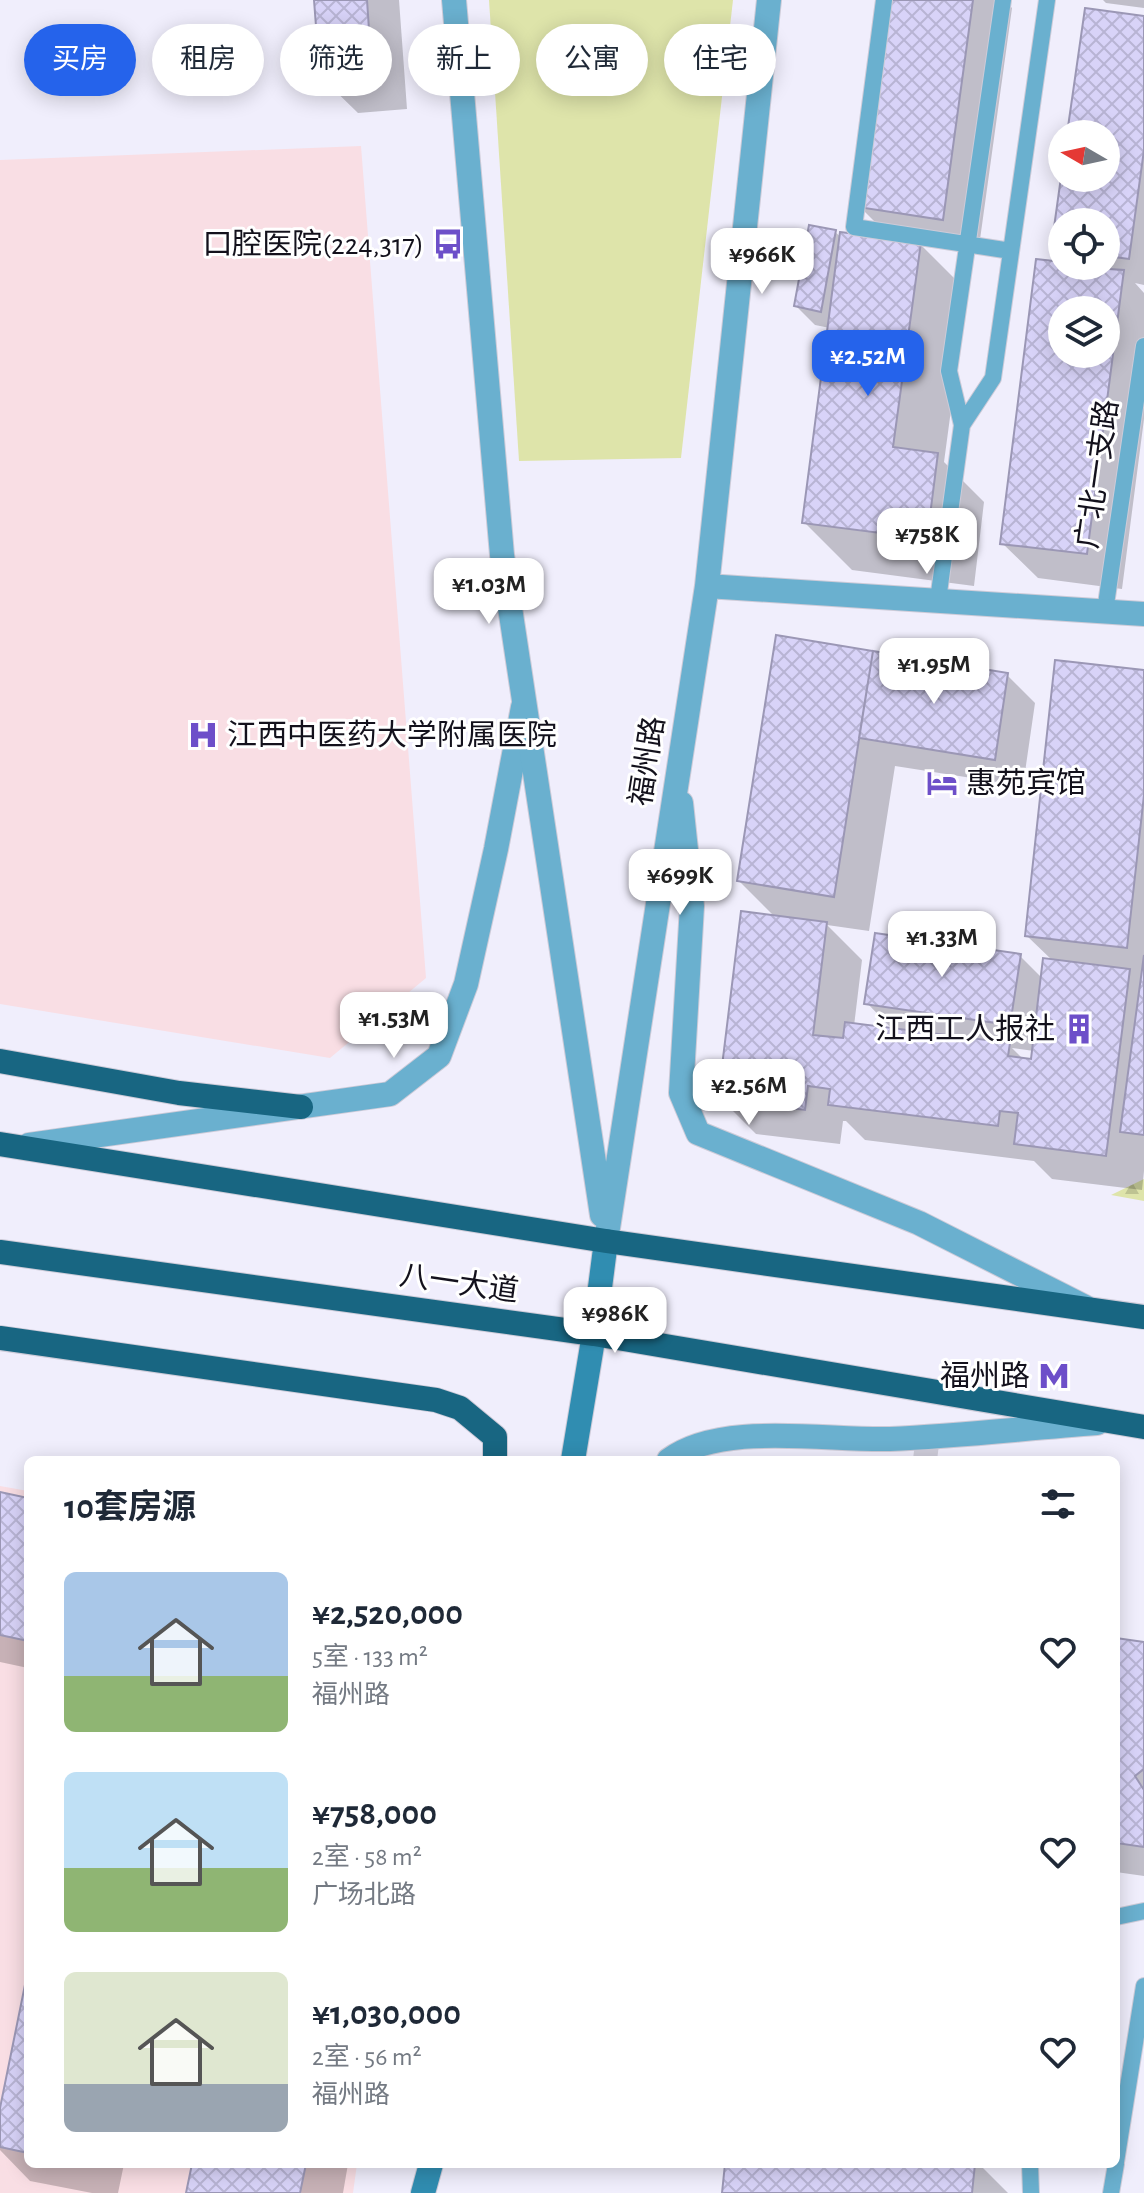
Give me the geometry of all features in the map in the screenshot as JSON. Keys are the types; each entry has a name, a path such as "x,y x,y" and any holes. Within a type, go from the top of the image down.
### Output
{"highway":[{"path":"0,1061 179,1093 301,1107"},
{"path":"9,1145 606,1241 1144,1317"},
{"name":"八一大道","path":"0,1252 594,1334 1144,1427"},
{"path":"0,1338 436,1400 460,1408 495,1437 495,1456"}],"main road":[{"path":"574,1456 606,1241"},
{"path":"423,2193 430,2168"}],"street":[{"path":"454,0 502,555 606,1241"},
{"name":"福州路","path":"606,1241 707,586 769,0"},
{"path":"707,586 1144,614"},
{"path":"9,1145 390,1094 439,1056 466,984 524,700"},
{"path":"678,769 692,906 681,1093 698,1133 919,1223 1090,1310"},
{"path":"674,1456 681,1451 735,1436 889,1439 1109,1422"}],"lane":[{"path":"884,0 854,227 1011,251"},
{"path":"938,600 962,425 949,371 1003,0"},
{"path":"962,425 993,378 1047,0"},
{"name":"广北一支路","path":"1105,611 1144,346"},
{"path":"1120,1916 1144,1911"},
{"path":"1120,2138 1144,1986"},
{"path":"1030,2168 1031,2193"},
{"path":"1111,2193 1115,2168"}],"shaded area":[{"name":"江西中医药大学附属医院","path":"361,146 426,978 330,1058 0,1004 0,160"},
{"path":"0,1486 24,1490 24,2168 356,2168 353,2193 0,2193"}],"green space":[{"path":"489,0 733,0 730,24 664,24 664,96 722,96 681,458 519,461 495,96 520,96 520,24 491,24"},
{"path":"1144,1179 1144,1201 1111,1195"}],"building":[{"path":"314,0 367,0 369,24 316,24"},
{"path":"887,0 973,0 943,220 858,207"},
{"path":"1085,8 1144,16 1144,150 1129,259 1120,258 1120,208 1057,208 1059,192 1120,192 1120,120 1069,120"},
{"path":"809,225 836,230 821,312 794,306"},
{"path":"840,232 921,242 893,447 938,453 927,539 802,523"},
{"path":"1036,259 1048,260 1048,280 1120,280 1120,270 1124,270 1120,301 1120,296 1048,296 1048,368 1111,368 1087,554 1000,544"},
{"path":"776,635 873,651 834,897 737,881"},
{"path":"873,651 1008,673 995,760 859,738"},
{"path":"1055,660 1144,670 1144,795 1127,948 1025,936"},
{"name":"江西工人报社","path":"741,911 827,922 813,1035 843,1038 845,1022 1010,1043 1008,1056 1031,1059 1043,958 1130,969 1106,1156 1014,1144 1018,1113 1000,1111 998,1126 828,1105 830,1089 808,1086 805,1110 718,1099"},
{"path":"875,933 1021,954 1010,1025 864,1004"},
{"path":"1144,955 1144,1135 1120,1132"},
{"path":"0,1492 24,1497 24,1640 0,1635"},
{"path":"1120,1639 1144,1642 1144,1847 1120,1844"},
{"path":"1144,1769 1144,1790 1135,1776"},
{"path":"24,1990 24,2152 0,2147 0,2108"},
{"path":"191,2168 305,2168 300,2193 186,2193"},
{"path":"725,2168 975,2168 972,2193 722,2193"}],"tunnel":[{"path":"926,1456 928,1436"}],"place":[{"name":"口腔医院(224,317)","path":"448,244"},
{"name":"江西中医药大学附属医院","path":"203,735"},
{"name":"惠苑宾馆","path":"942,783"},
{"name":"江西工人报社","path":"1079,1029"},
{"name":"福州路","path":"1054,1376"}]}
